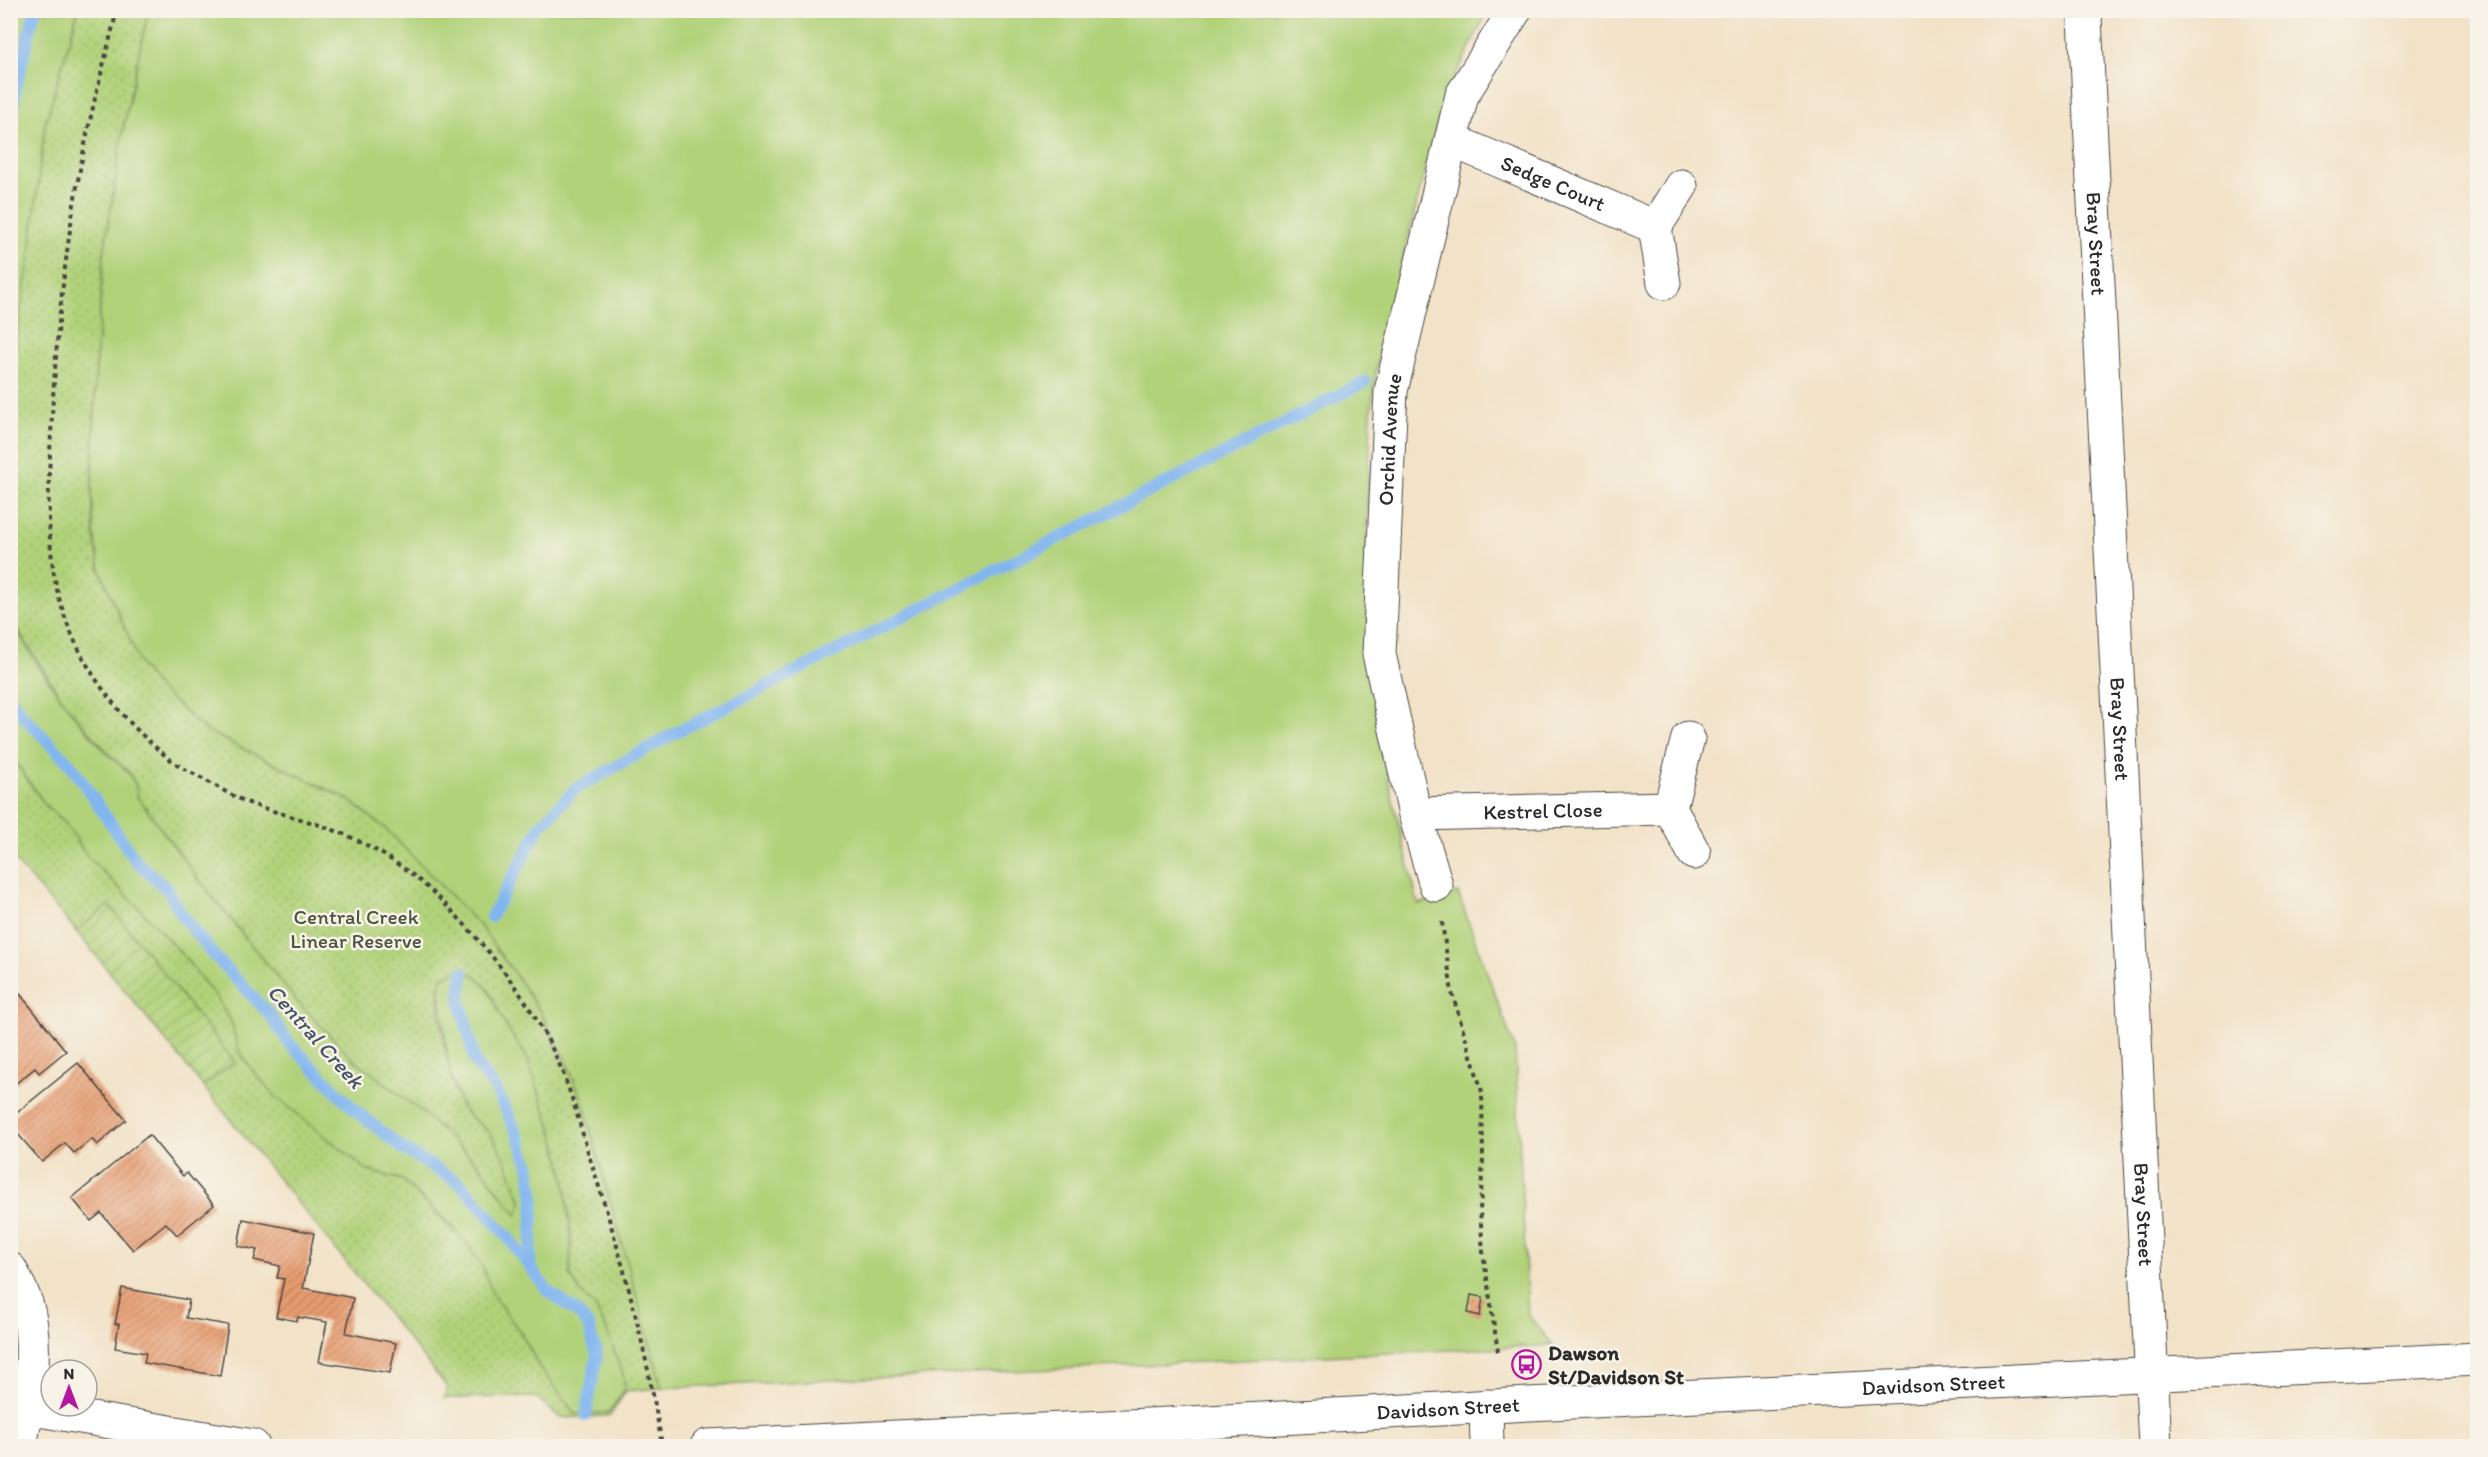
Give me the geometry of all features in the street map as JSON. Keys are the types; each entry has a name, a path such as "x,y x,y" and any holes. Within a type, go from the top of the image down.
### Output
{"street":[{"name":"Orchid Avenue","path":"1436,885 1415,814 1379,654 1390,392 1462,95 1515,10"},
{"name":"Bray Street","path":"2087,10 2085,18 2086,54 2155,1446"},
{"name":"Sedge Court","path":"1451,140 1655,227"},
{"path":"1664,283 1655,227 1681,186"},
{"path":"1688,738 1670,808 1694,854"},
{"name":"Kestrel Close","path":"1415,814 1670,808"},
{"path":"10,1269 26,1303 31,1339 32,1368 20,1446"},
{"name":"Davidson Street","path":"707,1446 2478,1359"},
{"path":"1486,1406 1487,1446"},
{"path":"27,1408 253,1446"}],"path":[{"path":"117,10 84,145 67,257 54,375 48,479 50,542 57,588 69,628 100,686 131,725 175,763 234,796 331,829 374,849 440,898 476,938 524,1001 557,1060 609,1216 654,1396 662,1446"},
{"path":"1436,885 1452,993 1482,1092 1483,1160 1480,1210 1483,1252 1498,1353"}],"green space":[{"path":"11,11 78,11 45,125 11,395"},
{"name":"Central Creek Linear Reserve","path":"78,11 148,11 123,129 104,252 96,361 92,490 94,533 100,570 141,666 156,686 207,731 347,799 386,829 480,926 540,1012 581,1096 662,1388 626,1391 610,1416 560,1418 536,1397 444,1398 448,1388 203,1086 234,1062 109,905 76,931 11,856 10,755 46,806 70,829 86,855 186,959 216,997 231,1021 239,1051 275,1096 367,1170 402,1180 465,1240 482,1266 494,1297 521,1333 540,1368 575,1414 608,1413 625,1390 624,1377 605,1326 595,1307 581,1293 570,1274 571,1236 565,1180 556,1142 527,1057 506,1026 488,989 475,975 456,971 442,977 441,1023 457,1095 464,1111 489,1132 504,1157 522,1203 517,1215 479,1165 422,1112 352,1058 295,999 199,880 137,796 137,788 129,772 111,756 65,704 11,619 11,395 17,336 30,254 45,125"},
{"path":"148,11 1488,11 1443,101 1379,350 1371,414 1366,556 1370,667 1378,726 1392,796 1418,904 1458,893 1515,1049 1528,1315 1553,1345 662,1388 581,1096 563,1053 540,1012 480,926 386,829 347,799 207,731 156,686 141,667 100,570 94,533 92,490 96,361 104,252 123,129"},
{"path":"10,619 43,673 68,708 95,741 132,778 137,796 199,880 295,999 352,1058 422,1112 479,1165 501,1195 522,1202 508,1168 488,1132 463,1110 449,1068 439,986 442,977 456,971 475,975 488,989 506,1026 527,1057 556,1142 565,1180 571,1236 570,1275 581,1293 595,1307 605,1326 624,1377 625,1389 608,1413 574,1414 540,1368 521,1333 494,1297 455,1229 402,1180 367,1170 275,1096 239,1051 231,1021 186,959 86,855 62,819 46,806 11,755"},
{"path":"109,905 235,1062 203,1086 76,931"}],"building":[{"path":"20,994 66,1051 39,1073 35,1068 15,1084 10,1079 10,1002"},
{"path":"78,1063 126,1120 97,1145 92,1139 74,1153 65,1143 42,1162 10,1125 10,1118"},
{"path":"149,1135 183,1176 187,1173 214,1205 177,1235 166,1223 133,1250 101,1213 91,1221 72,1198"},
{"path":"243,1219 314,1233 303,1288 353,1298 346,1333 396,1343 390,1373 319,1362 327,1322 298,1317 297,1321 276,1317 284,1279 277,1278 280,1266 254,1260 257,1250 238,1246"},
{"path":"122,1288 189,1300 186,1318 228,1325 220,1376 144,1363 146,1353 115,1348 119,1324 115,1324"},
{"path":"1471,1295 1483,1297 1480,1316 1468,1313"}],"waterway":[{"name":"Central Creek","path":"10,137 15,90 35,10"},
{"path":"491,917 541,825 574,790 673,734 1365,382"},
{"name":"Central Creek","path":"10,698 24,717 71,765 137,862 168,890 182,915 211,952 269,1014 290,1044 355,1110 403,1149 461,1184 506,1235 547,1290 578,1313 588,1325 597,1355 586,1415"},
{"path":"463,972 460,998 475,1062 496,1090 518,1135 529,1165 534,1197 530,1266"}],"place":[{"name":"Dawson St/Davidson St","path":"1527,1365"}]}
